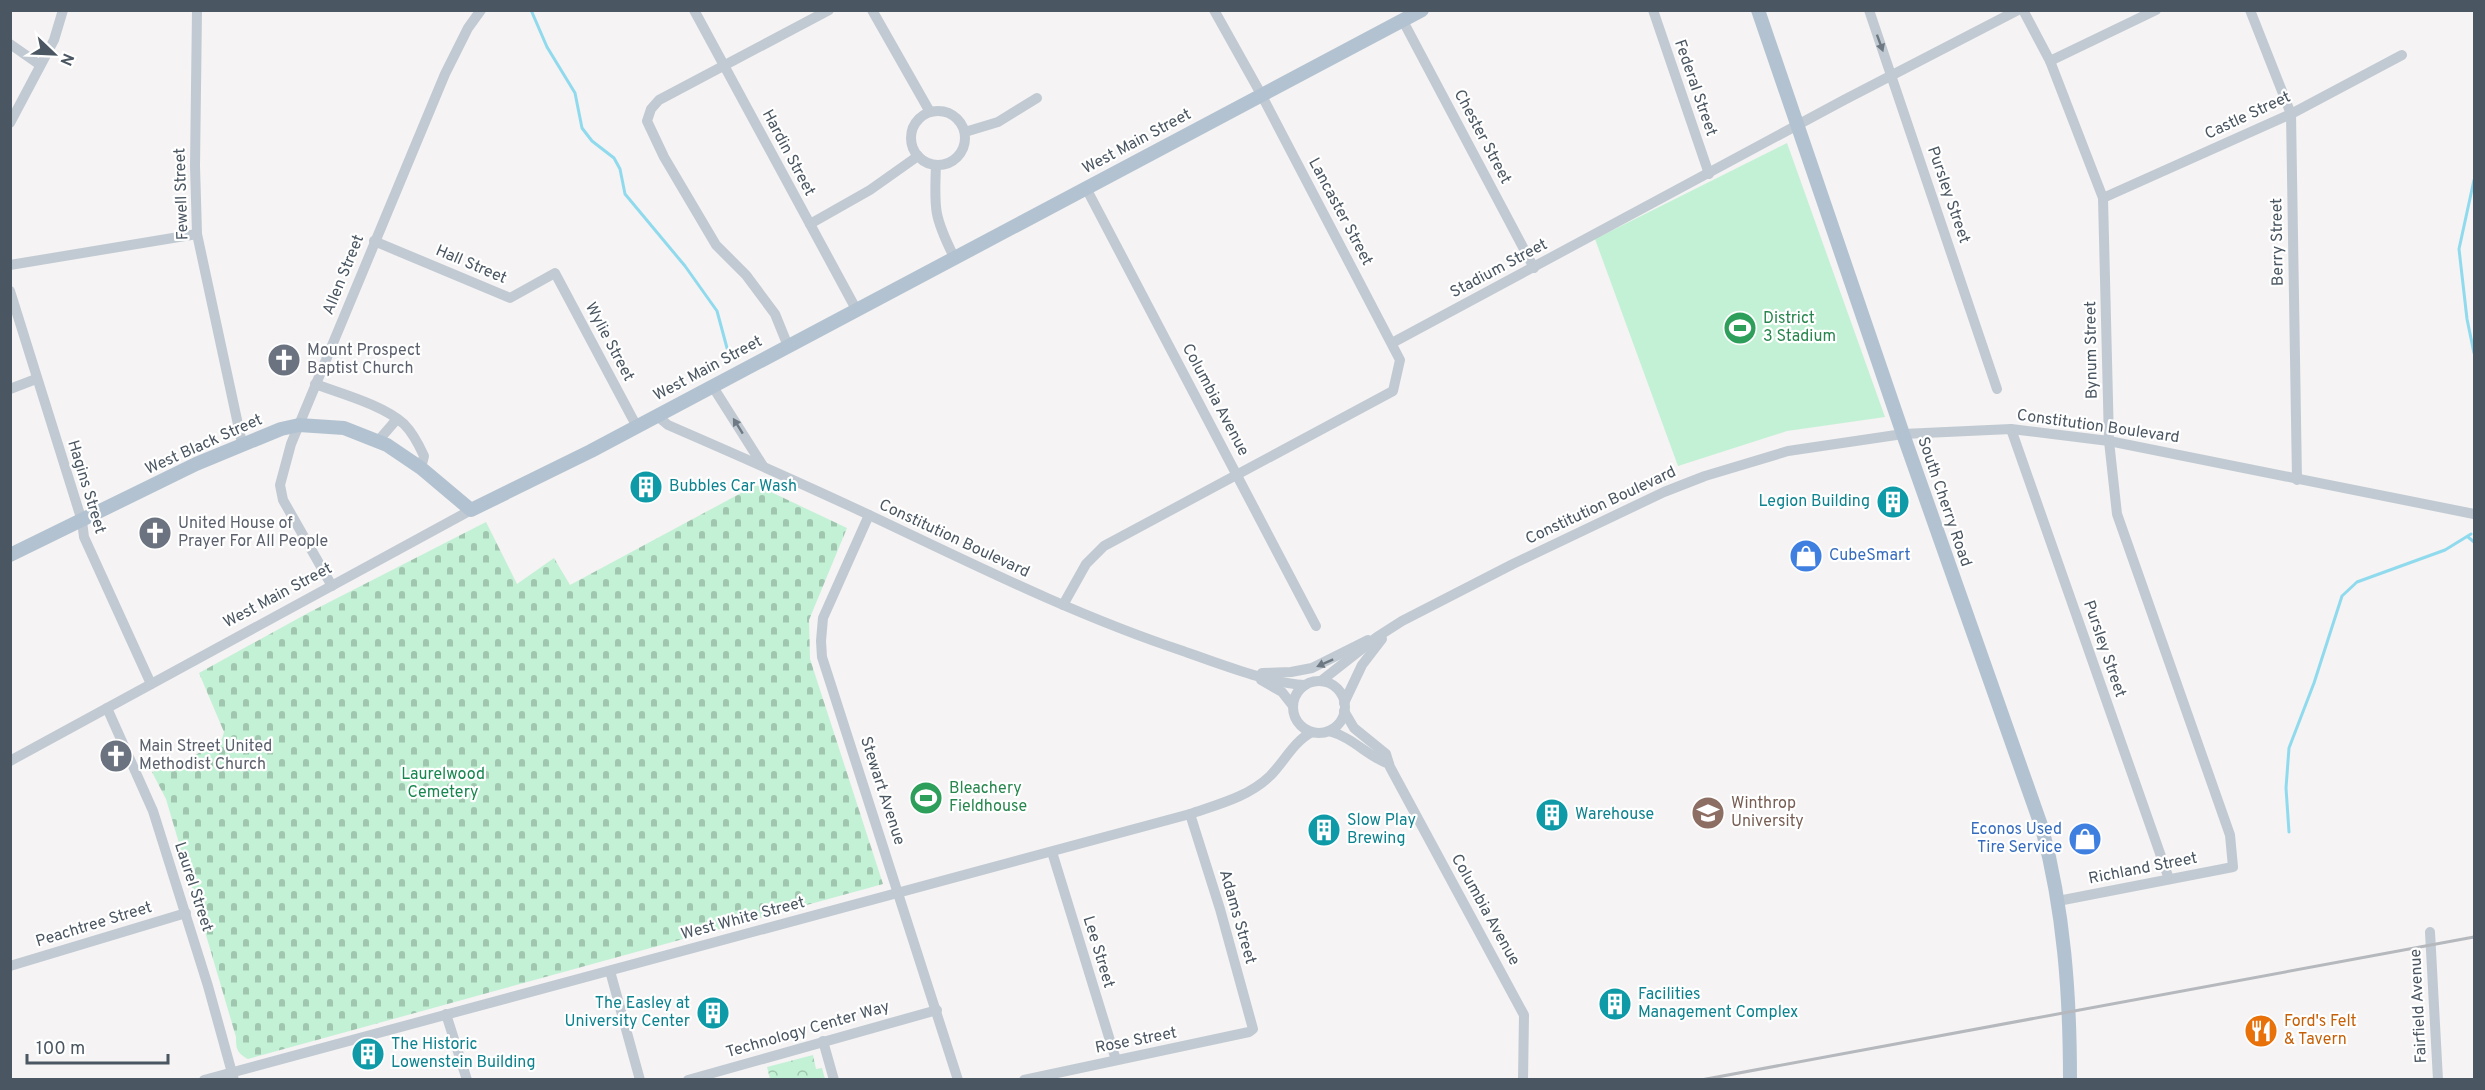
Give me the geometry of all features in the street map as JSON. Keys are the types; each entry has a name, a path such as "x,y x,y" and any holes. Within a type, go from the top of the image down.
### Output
{"main road":[{"name":"West Main Street","path":"471,510 713,387 1422,10"},
{"name":"South Cherry Road","path":"1758,10 1903,434 2042,828 2058,901 2070,1011 2070,1080"},
{"name":"West Black Street","path":"10,555 242,443 299,425 344,428 378,441 421,468 471,510"}],"street":[{"path":"10,123 54,40 63,10"},
{"name":"Fewell Street","path":"197,10 195,183 197,234 242,443"},
{"name":"Allen Street","path":"332,586 283,500 280,485 291,444 374,241 445,74 468,28 481,10"},
{"name":"Hardin Street","path":"694,10 856,309"},
{"path":"788,346 775,314 746,275 716,245 648,128 647,121 651,109 658,100 829,10"},
{"path":"872,10 930,112"},
{"name":"Lancaster Street","path":"1214,10 1261,94 1392,343"},
{"name":"Federal Street","path":"1653,10 1709,174"},
{"name":"Pursley Street","path":"1869,10 1997,389"},
{"name":"Stadium Street","path":"1392,343 2018,10"},
{"name":"Bynum Street","path":"2023,10 2050,61 2103,198 2109,441 2117,514 2230,835 2233,867"},
{"path":"2050,61 2156,10"},
{"name":"Berry Street","path":"2250,10 2290,114 2297,480"},
{"name":"Chester Street","path":"1403,21 1534,268"},
{"path":"10,44 40,65"},
{"name":"Castle Street","path":"2103,198 2290,114 2402,55"},
{"path":"965,132 998,122 1037,98"},
{"path":"930,112 951,113 959,120 965,132 963,150 956,159 947,164 936,165 926,162 912,147 911,136 914,126 921,117 930,112"},
{"path":"810,224 870,190 918,156"},
{"path":"936,165 935,211 939,226 954,257"},
{"name":"Columbia Avenue","path":"1086,188 1316,626"},
{"path":"10,265 197,234"},
{"name":"Hall Street","path":"374,241 510,298 555,273"},
{"name":"Wylie Street","path":"555,273 636,425"},
{"name":"Hagins Street","path":"10,291 89,548 151,684"},
{"path":"1063,605 1086,564 1104,546 1393,391 1400,360 1392,343"},
{"path":"10,389 36,379"},
{"path":"315,384 377,408 397,419 410,432 424,456 421,468"},
{"path":"713,387 763,466"},
{"name":"Constitution Boulevard","path":"656,415 668,425 763,466 941,551 1132,634 1251,673 1305,685 1322,681 1377,637 1411,615 1625,509 1704,476 1788,451 1903,434 2011,429 2109,441 2475,514"},
{"path":"378,441 397,419"},
{"name":"Pursley Street","path":"2011,429 2169,879"},
{"name":"West Main Street","path":"10,761 471,510"},
{"name":"Stewart Avenue","path":"869,516 828,605 823,618 820,640 827,673 900,892 958,1080"},
{"name":"Constitution Boulevard","path":"1329,731 1341,720 1344,707 1362,665 1391,628"},
{"path":"1251,673 1312,669 1333,660 1356,645 1377,637"},
{"name":"Constitution Boulevard","path":"1251,673 1282,692 1293,706"},
{"path":"1322,681 1336,688 1344,707"},
{"path":"1305,685 1299,690 1293,706 1296,718 1304,728 1312,732 1329,731"},
{"name":"Columbia Avenue","path":"1344,707 1354,728 1386,754 1389,764 1524,1015 1523,1080"},
{"name":"Laurel Street","path":"107,708 153,811 186,913 233,1076"},
{"name":"West White Street","path":"1280,766 1294,736 1296,718"},
{"name":"Columbia Avenue","path":"1329,731 1354,741 1381,761 1389,764"},
{"name":"West White Street","path":"204,1080 233,1076 446,1014 1191,814 1239,797 1262,783 1280,766 1299,741 1312,732"},
{"name":"Adams Street","path":"1191,814 1220,909 1252,1029"},
{"name":"Lee Street","path":"1052,852 1116,1060"},
{"name":"Richland Street","path":"2058,901 2233,867"},
{"name":"Peachtree Street","path":"10,966 186,913"},
{"name":"Fairfield Avenue","path":"2430,932 2438,1080"},
{"path":"610,971 639,1080"},
{"name":"Technology Center Way","path":"688,1080 937,1010"},
{"path":"446,1014 467,1080"},
{"name":"Rose Street","path":"1024,1080 1249,1032 1252,1029"},
{"path":"824,1041 834,1080"}],"green space":[{"name":"District 3 Stadium","path":"1787,143 1885,417 1787,431 1678,466 1595,239"},
{"name":"Laurelwood Cemetery","path":"756,485 847,528 809,620 810,659 883,884 248,1059 241,1055 237,1048 236,1037 166,799 152,772 192,757 222,739 224,732 199,673 308,613 486,522 517,584 554,558 570,585"},
{"path":"813,1055 816,1069 822,1068 825,1079 770,1079 767,1067"}],"waterway":[{"path":"531,10 547,47 575,93 582,128 592,141 614,158 620,169 625,194 685,266 717,311 727,348"},
{"path":"2474,180 2459,249 2467,319 2474,353"},
{"path":"2289,832 2286,788 2289,748 2314,683 2342,596 2357,582 2445,550 2471,534"},
{"path":"2468,537 2474,542"}],"railway":[{"path":"1701,1080 2474,937"}],"place":[{"name":"District 3 Stadium","path":"1740,328"},
{"name":"Mount Prospect Baptist Church","path":"284,360"},
{"name":"Bubbles Car Wash","path":"646,487"},
{"name":"Legion Building","path":"1893,502"},
{"name":"United House of Prayer For All People","path":"155,533"},
{"name":"CubeSmart","path":"1806,556"},
{"name":"Main Street United Methodist Church","path":"116,756"},
{"name":"Bleachery Fieldhouse","path":"926,798"},
{"name":"Winthrop University","path":"1708,813"},
{"name":"Warehouse","path":"1552,815"},
{"name":"Slow Play Brewing","path":"1324,830"},
{"name":"Econos Used Tire Service","path":"2085,839"},
{"name":"Facilities Management Complex","path":"1615,1004"},
{"name":"The Easley at University Center","path":"713,1013"},
{"name":"Ford's Felt & Tavern","path":"2261,1031"},
{"name":"The Historic Lowenstein Building","path":"368,1054"}]}
